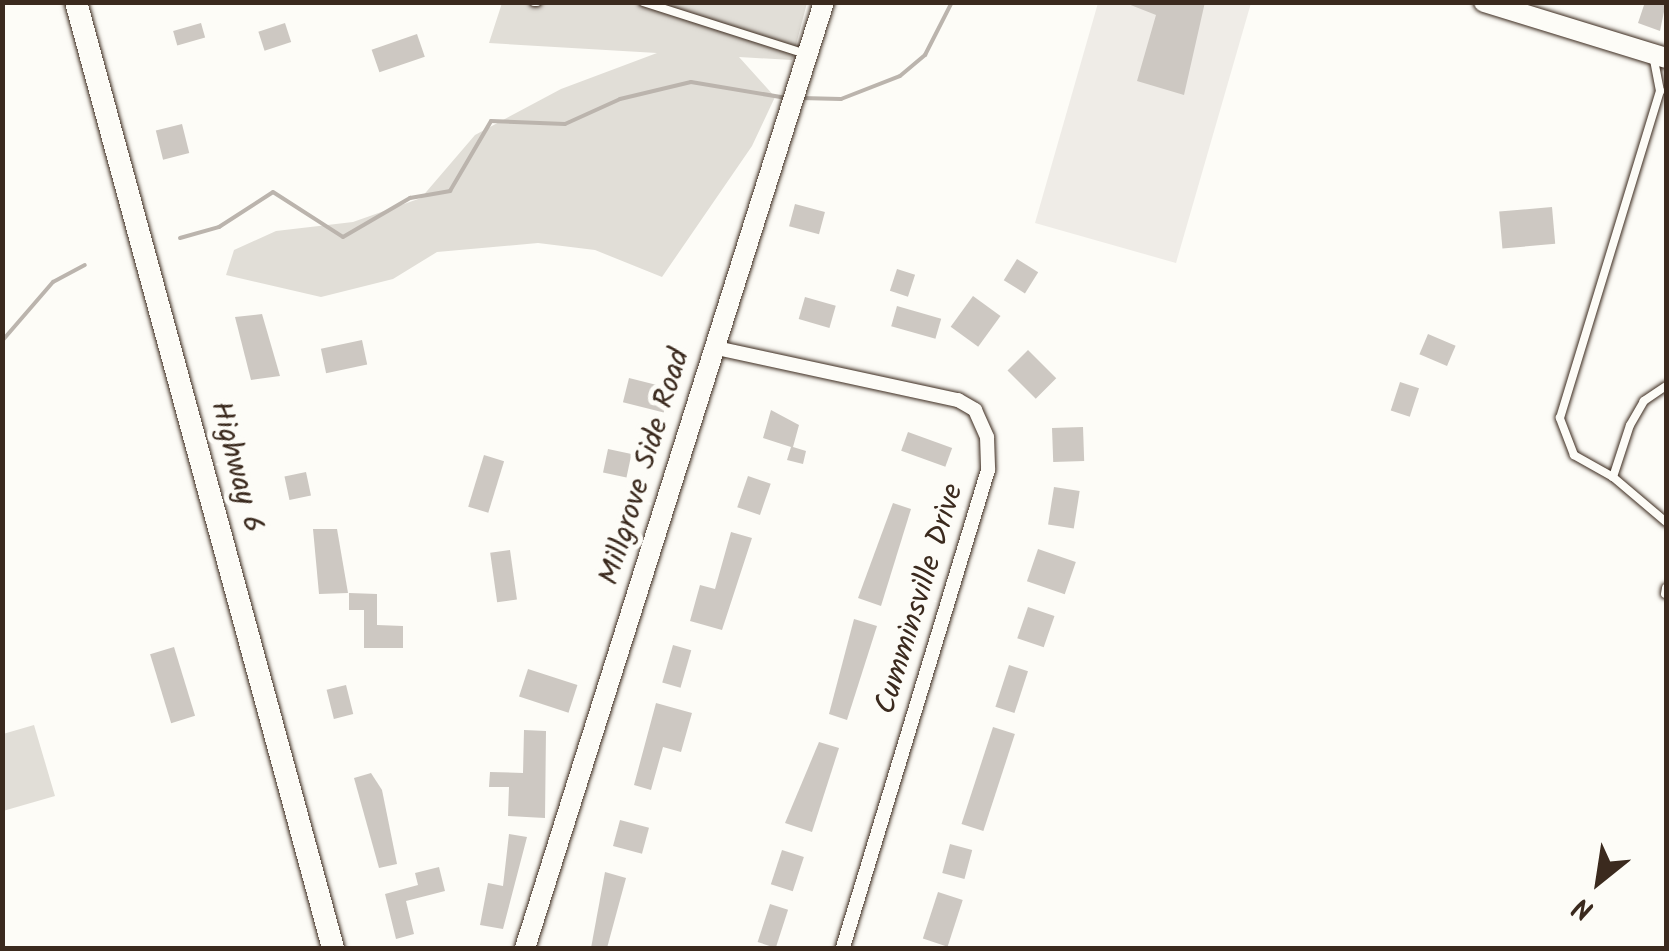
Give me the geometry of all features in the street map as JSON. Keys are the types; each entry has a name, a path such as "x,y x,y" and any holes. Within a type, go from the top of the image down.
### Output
{"highway":[{"name":"Highway 6","path":"76,2 333,948"}],"main road":[{"name":"Millgrove Side Road","path":"525,948 824,2"},
{"path":"1484,2 1658,56"}],"street":[{"name":"Cumminsville Drive","path":"712,347 958,400 975,410 986,437 988,470 843,948"}],"lane":[{"path":"642,2 808,55"},
{"path":"1658,56 1660,91 1560,418 1574,456 1613,477 1666,520"},
{"path":"1613,477 1637,413 1666,386"}],"shaded area":[{"path":"502,3 807,3 792,60 739,57 775,97 752,146 662,277 595,250 538,243 437,252 393,279 321,297 226,275 234,250 276,231 353,222 421,198 475,135 561,89 657,53 489,43"},
{"path":"1098,3 1251,3 1176,263 1035,223"},
{"path":"34,725 55,796 3,811 3,734"}],"building":[{"path":"1123,2 1205,2 1184,95 1137,81 1156,15"},
{"path":"1645,2 1666,2 1660,31 1638,23"},
{"path":"201,23 205,37 177,45 173,31"},
{"path":"285,23 291,42 265,51 258,32"},
{"path":"417,34 425,57 379,72 372,50"},
{"path":"182,124 189,153 163,160 156,131"},
{"path":"795,204 825,212 819,234 789,226"},
{"path":"1552,207 1555,244 1502,248 1499,212"},
{"path":"1017,259 1038,272 1025,293 1004,280"},
{"path":"897,269 915,275 908,297 890,291"},
{"path":"973,296 1001,316 978,347 951,327"},
{"path":"805,297 836,306 829,328 799,319"},
{"path":"897,306 941,319 935,339 891,326"},
{"path":"262,314 280,376 251,380 235,317"},
{"path":"1428,334 1456,346 1447,366 1419,354"},
{"path":"362,340 367,364 326,373 321,349"},
{"path":"1028,350 1056,378 1036,399 1007,371"},
{"path":"629,378 670,388 664,412 623,402"},
{"path":"1400,382 1419,388 1410,417 1391,411"},
{"path":"771,410 799,425 793,447 806,451 803,464 787,460 791,447 763,438"},
{"path":"1083,427 1084,461 1053,462 1052,428"},
{"path":"908,432 952,448 945,467 901,451"},
{"path":"608,449 631,454 626,477 603,472"},
{"path":"484,455 504,461 488,513 468,507"},
{"path":"306,472 311,495 289,500 284,477"},
{"path":"748,476 771,484 760,515 737,507"},
{"path":"1054,487 1080,491 1074,529 1048,525"},
{"path":"893,503 911,509 881,606 858,598"},
{"path":"313,529 337,529 348,593 319,594"},
{"path":"731,532 752,538 722,630 690,621 700,585 715,589"},
{"path":"1038,549 1076,562 1065,594 1027,581"},
{"path":"510,550 517,600 497,602 490,553"},
{"path":"349,593 377,594 377,625 403,626 403,648 364,648 364,610 349,610"},
{"path":"1028,607 1054,616 1044,647 1017,638"},
{"path":"854,619 877,626 847,720 829,714"},
{"path":"673,645 691,650 681,688 662,682"},
{"path":"174,647 195,716 171,723 150,654"},
{"path":"1009,665 1028,671 1014,713 995,707"},
{"path":"528,669 577,685 568,713 519,697"},
{"path":"346,685 353,714 334,719 327,690"},
{"path":"656,703 692,713 681,752 663,747 651,790 634,785"},
{"path":"993,727 1015,734 983,831 961,824"},
{"path":"524,730 546,731 545,818 508,816 509,787 489,787 490,772 523,773"},
{"path":"819,742 839,748 812,832 785,823"},
{"path":"371,773 382,790 397,864 379,868 354,778"},
{"path":"620,820 649,828 642,854 613,846"},
{"path":"509,834 527,837 503,929 480,925 488,883 503,886"},
{"path":"950,844 972,850 964,879 942,873"},
{"path":"782,850 804,857 793,891 771,884"},
{"path":"439,867 445,891 406,901 414,934 396,939 385,894 418,885 415,873"},
{"path":"605,872 626,878 607,948 591,948"},
{"path":"938,892 963,900 948,947 923,939"},
{"path":"770,904 788,910 776,948 758,942"}],"waterway":[{"path":"801,98 841,99 900,76 925,55 952,2"},
{"path":"180,238 219,227 273,192 343,237 410,198 450,191 491,121 565,124 620,99 691,82 787,98"},
{"path":"2,341 53,282 85,265"}]}
